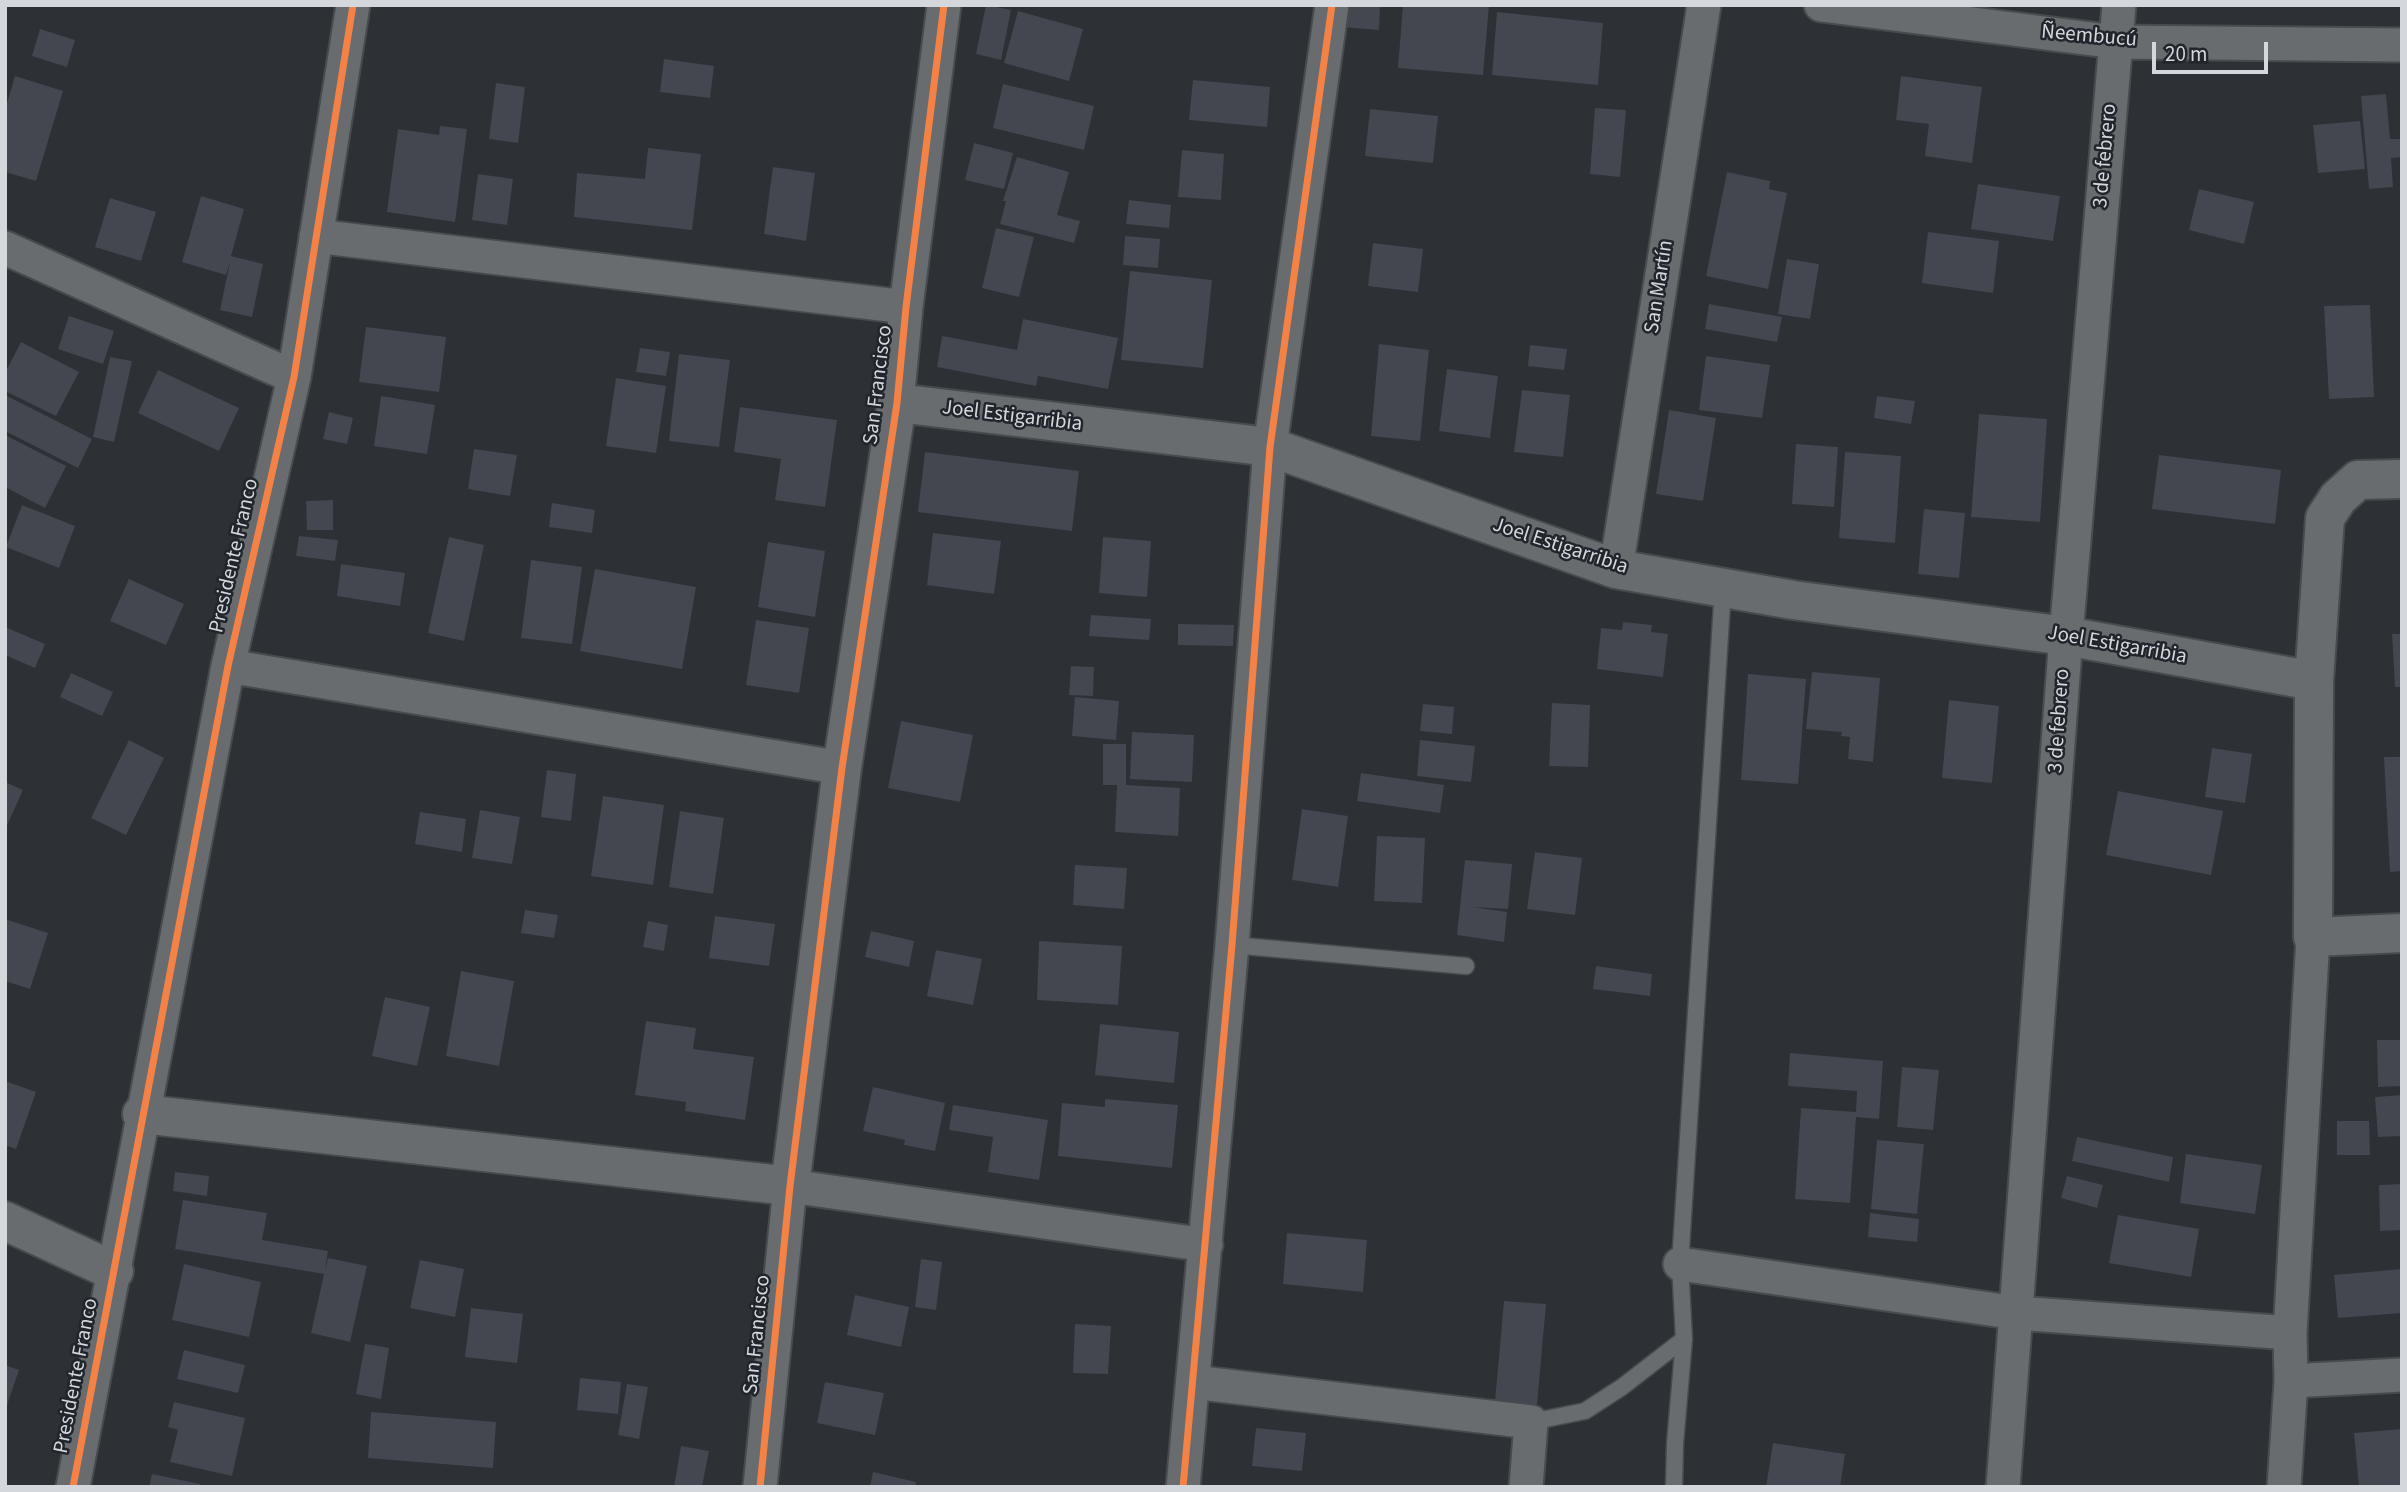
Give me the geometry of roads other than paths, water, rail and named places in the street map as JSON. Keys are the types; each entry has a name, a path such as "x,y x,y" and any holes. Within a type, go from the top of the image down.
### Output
{"street":[{"name":"Presidente Franco","path":"73,1487 228,666 294,377 353,5"},
{"name":"San Francisco","path":"760,1487 790,1186 842,768 897,404 906,307 944,5"},
{"path":"1183,1487 1232,945 1270,447 1332,5"},
{"name":"San Martín","path":"1616,569 1703,5"},
{"name":"Ñeembucú","path":"1821,5 2116,42 2402,45"},
{"name":"3 de febrero","path":"2003,1487 2066,636 2119,5"},
{"path":"316,236 906,307"},
{"path":"5,248 294,377"},
{"name":"Joel Estigarribia","path":"897,404 1270,447 1616,569 1793,600 2066,636 2314,681"},
{"path":"2284,1487 2291,1381 2290,1333 2313,937 2314,681 2325,518 2337,498 2358,480 2402,479"},
{"path":"228,666 842,768"},
{"path":"2313,937 2402,933"},
{"path":"142,1114 790,1186 1206,1245"},
{"path":"5,1221 114,1271"},
{"path":"1680,1264 2017,1312 2290,1333"},
{"path":"2291,1381 2402,1375"},
{"path":"1193,1382 1531,1422 1526,1487"}],"lane":[{"path":"1674,1487 1684,1339 1680,1264 1723,587"},
{"path":"1232,945 1466,966"},
{"path":"1531,1422 1586,1411 1684,1339"}]}
